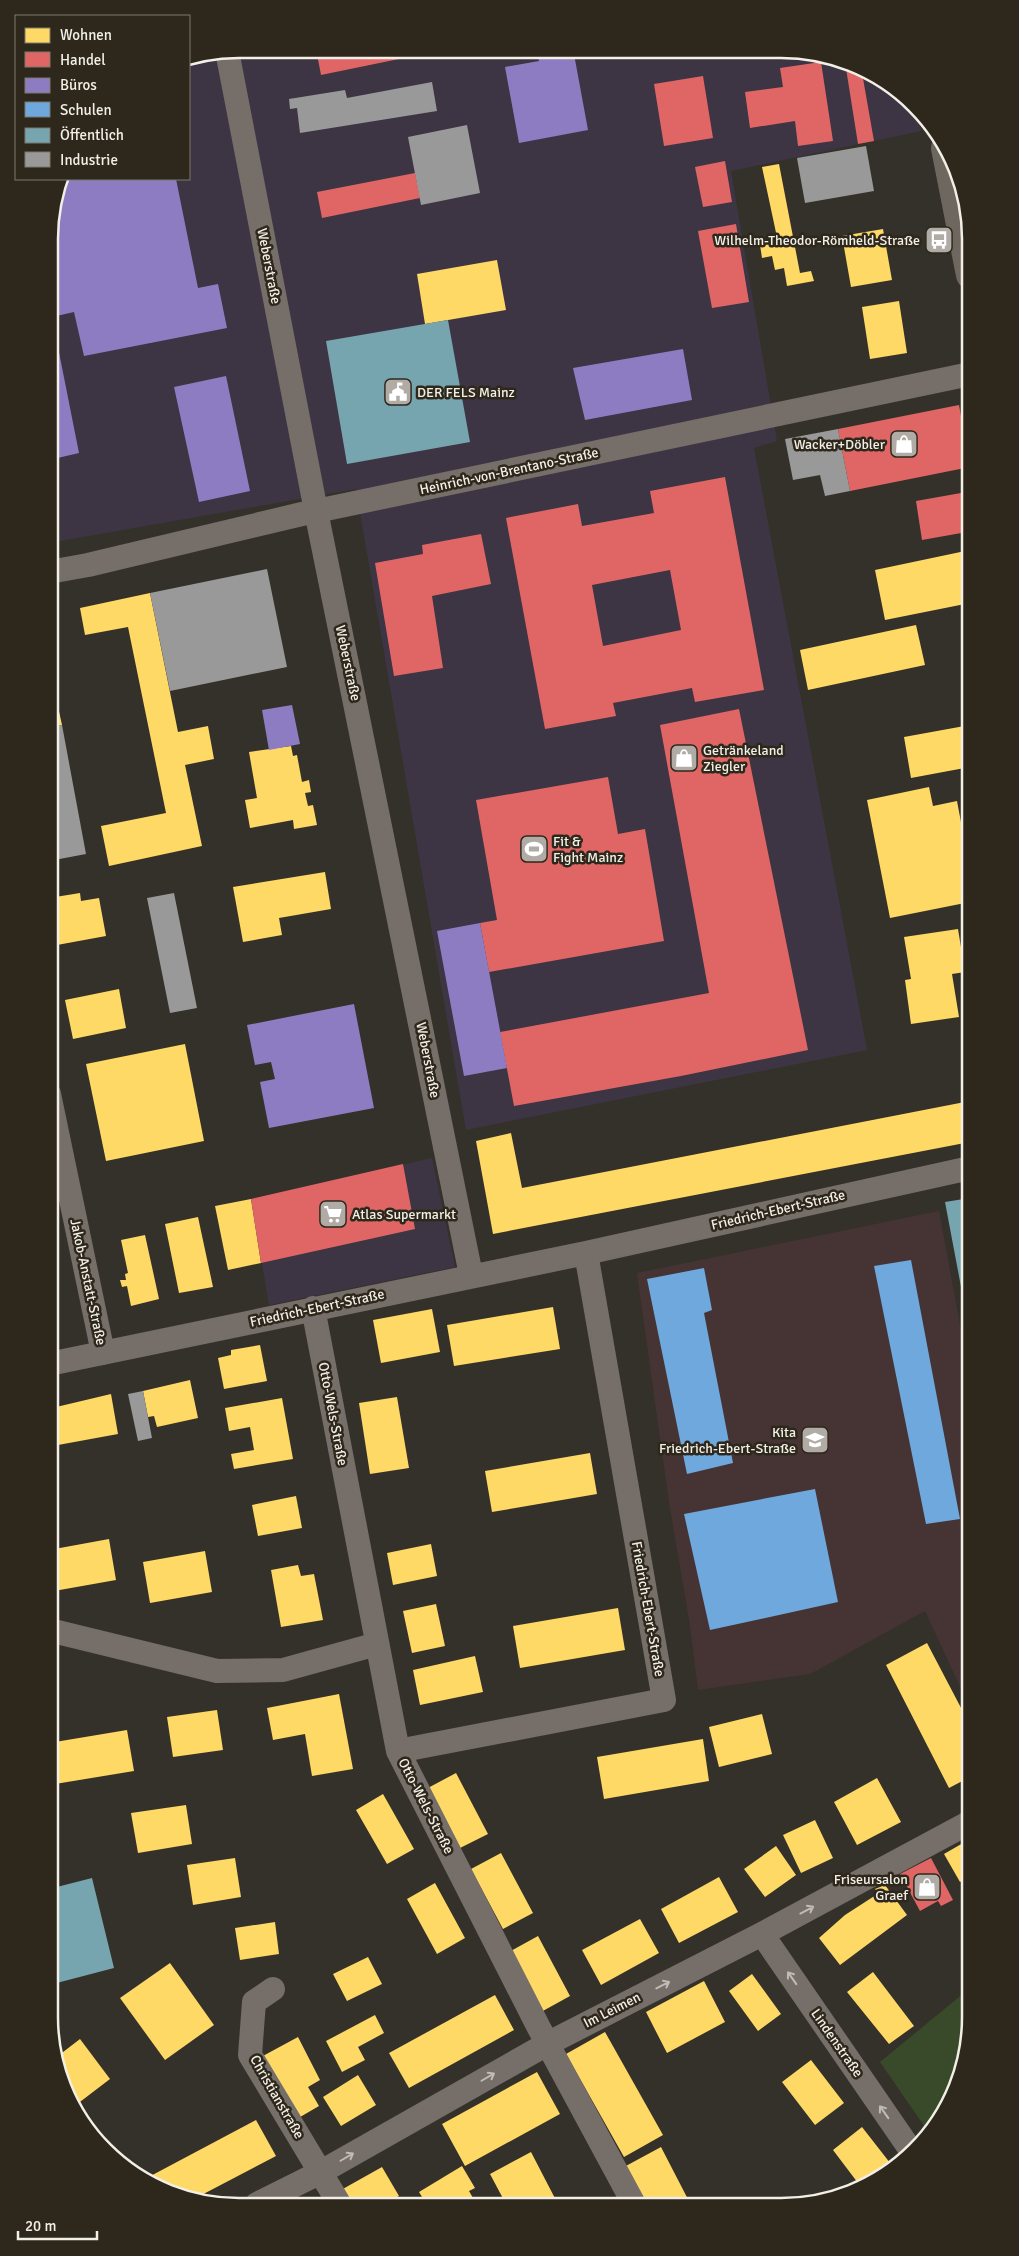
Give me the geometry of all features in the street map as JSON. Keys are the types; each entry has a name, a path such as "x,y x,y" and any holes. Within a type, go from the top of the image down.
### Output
{"street":[{"name":"Weberstraße","path":"228,58 316,512 471,1275"},
{"path":"950,176 961,232"},
{"name":"Heinrich-von-Brentano-Straße","path":"58,570 316,512 962,376"},
{"name":"Jakob-Anstatt-Straße","path":"58,1138 102,1353"},
{"name":"Friedrich-Ebert-Straße","path":"58,1362 471,1275 586,1253 962,1170"},
{"name":"Friedrich-Ebert-Straße","path":"398,1751 664,1700 586,1253"},
{"name":"Otto-Wels-Straße","path":"313,1308 398,1751 547,2044 631,2198"},
{"path":"58,1632 217,1671 283,1670 377,1644"},
{"name":"Im Leimen","path":"269,2198 321,2172 547,2044 762,1934 962,1826"},
{"name":"Lindenstraße","path":"762,1934 908,2147"},
{"name":"Christianstraße","path":"273,1989 254,2002 250,2056 336,2198"}],"shaded area":[{"path":"226,58 793,58 816,61 850,71 881,88 909,110 919,122 921,131 731,171 777,441 754,448 867,1050 466,1130 356,489 58,541 58,226 67,180 190,180 190,64"},
{"path":"432,1158 455,1267 269,1305 251,1199"},
{"name":"Kita Friedrich-Ebert-Straße","path":"939,1211 962,1336 962,1691 925,1611 810,1674 698,1690 637,1273"}],"green space":[{"path":"962,1995 960,2041 952,2076 943,2098 925,2127 880,2062"}],"building: Wohnen":[{"path":"779,164 800,273 811,271 814,281 787,286 784,268 775,270 772,256 762,258 760,245 778,242 762,167"},
{"path":"883,229 892,280 851,287 842,236"},
{"path":"497,260 506,310 425,324 417,274"},
{"path":"899,301 907,353 870,359 862,307"},
{"path":"962,552 962,605 885,620 875,570"},
{"path":"150,593 178,732 208,726 214,759 185,765 202,846 109,866 101,826 166,813 128,627 85,635 80,608"},
{"path":"916,625 925,665 808,690 800,650"},
{"path":"58,707 62,725 58,726"},
{"path":"962,726 962,768 911,778 904,737"},
{"path":"291,746 293,756 297,755 302,782 309,780 311,792 305,793 308,806 313,805 317,825 294,829 293,820 250,828 245,800 257,798 249,752"},
{"path":"929,787 933,806 957,801 962,828 962,904 890,918 867,800"},
{"path":"325,872 331,909 279,918 282,935 243,942 233,887"},
{"path":"80,893 81,901 99,898 106,936 58,945 58,897"},
{"path":"958,929 962,954 962,972 952,974 959,1017 911,1024 905,980 911,979 904,937"},
{"path":"119,989 126,1028 73,1039 65,1000"},
{"path":"185,1044 204,1141 106,1161 86,1064"},
{"path":"962,1103 962,1144 493,1234 476,1141 511,1133 522,1188"},
{"path":"251,1199 261,1263 228,1270 215,1206"},
{"path":"198,1217 213,1287 179,1293 165,1224"},
{"path":"145,1235 159,1299 131,1306 127,1286 122,1287 120,1280 126,1280 125,1274 128,1273 121,1240"},
{"path":"553,1307 560,1349 454,1366 447,1325"},
{"path":"432,1309 440,1352 381,1363 373,1320"},
{"path":"260,1345 267,1381 224,1389 218,1358 231,1355 231,1350"},
{"path":"190,1380 198,1418 157,1427 154,1416 148,1417 143,1391"},
{"path":"111,1394 118,1434 58,1445 58,1407"},
{"path":"397,1397 409,1468 370,1474 359,1403"},
{"path":"282,1398 293,1459 234,1469 231,1454 254,1450 250,1427 229,1431 225,1408"},
{"path":"590,1453 597,1494 492,1512 485,1471"},
{"path":"296,1496 302,1528 258,1536 252,1505"},
{"path":"109,1539 116,1580 58,1590 58,1548"},
{"path":"431,1544 437,1576 393,1585 387,1553"},
{"path":"205,1551 212,1592 150,1603 143,1562"},
{"path":"298,1565 301,1576 314,1574 323,1620 281,1627 271,1570"},
{"path":"436,1604 445,1646 412,1653 403,1611"},
{"path":"618,1608 625,1650 520,1668 513,1626"},
{"path":"927,1643 962,1710 962,1781 949,1788 886,1665"},
{"path":"475,1656 483,1692 420,1705 413,1670"},
{"path":"339,1694 353,1769 312,1776 305,1734 273,1740 267,1708"},
{"path":"217,1710 223,1750 173,1757 167,1717"},
{"path":"762,1714 772,1754 719,1767 709,1727"},
{"path":"127,1730 134,1771 58,1784 58,1742"},
{"path":"703,1739 709,1781 604,1799 597,1757"},
{"path":"456,1773 488,1834 458,1849 426,1789"},
{"path":"877,1778 901,1822 857,1845 834,1802"},
{"path":"383,1794 414,1849 387,1864 356,1810"},
{"path":"186,1805 192,1844 138,1853 131,1813"},
{"path":"815,1820 833,1858 801,1873 783,1835"},
{"path":"962,1844 962,1881 960,1882 944,1854"},
{"path":"776,1846 796,1875 765,1897 744,1869"},
{"path":"501,1853 533,1913 503,1929 471,1869"},
{"path":"235,1858 241,1897 193,1905 187,1865"},
{"path":"719,1877 738,1912 679,1943 661,1909"},
{"path":"435,1883 465,1938 437,1954 407,1899"},
{"path":"885,1885 907,1915 840,1965 819,1938 845,1915 879,1893 875,1889"},
{"path":"640,1919 659,1953 601,1985 582,1950"},
{"path":"275,1922 279,1954 240,1960 235,1928"},
{"path":"538,1936 570,1996 541,2012 509,1952"},
{"path":"368,1957 382,1984 347,2001 333,1974"},
{"path":"170,1963 214,2025 165,2060 120,1998"},
{"path":"873,1972 914,2026 889,2044 847,1992"},
{"path":"752,1974 781,2014 758,2031 729,1991"},
{"path":"704,1981 725,2022 667,2053 646,2012"},
{"path":"495,1995 514,2030 409,2088 389,2053"},
{"path":"375,2015 384,2033 358,2047 365,2060 342,2072 326,2041"},
{"path":"605,2032 663,2135 624,2157 566,2054"},
{"path":"298,2037 320,2080 308,2087 319,2106 295,2120 261,2057"},
{"path":"80,2039 110,2079 79,2103 67,2076 61,2054"},
{"path":"811,2060 844,2103 815,2125 782,2082"},
{"path":"537,2072 560,2114 465,2166 442,2124"},
{"path":"358,2075 376,2105 341,2126 323,2097"},
{"path":"256,2120 276,2156 202,2195 169,2185 151,2176"},
{"path":"862,2127 889,2162 857,2182 833,2150"},
{"path":"661,2147 687,2198 640,2198 624,2167"},
{"path":"531,2152 555,2198 503,2198 490,2174"},
{"path":"462,2166 475,2188 469,2191 473,2198 423,2198 419,2192"},
{"path":"382,2167 399,2196 395,2198 345,2198 341,2190"}],"building: Handel":[{"path":"318,58 404,58 321,75"},
{"path":"821,62 833,141 798,146 795,121 750,128 745,92 783,87 780,68"},
{"path":"846,70 863,77 874,141 858,144"},
{"path":"703,76 713,138 664,146 654,84"},
{"path":"725,161 732,202 703,207 695,167"},
{"path":"415,173 420,198 322,218 317,192"},
{"path":"736,224 749,302 712,308 698,231"},
{"name":"Wacker+Döbler","path":"959,405 962,422 962,469 850,491 838,429"},
{"path":"725,477 764,690 695,702 692,688 613,703 616,716 545,729 506,518 578,504 582,526 654,513 650,491","holes":["670,570 681,630 603,646 592,585"]},
{"path":"961,493 962,533 922,540 916,501"},
{"path":"481,534 491,584 432,596 443,668 394,676 375,563 423,554 422,545"},
{"path":"739,709 808,1050 681,1076 514,1106 500,1032 709,993 660,725"},
{"path":"608,777 618,834 645,829 664,941 489,972 480,923 497,920 476,800"},
{"name":"Atlas Supermarkt","path":"403,1164 415,1229 261,1263 251,1199"},
{"name":"Friseursalon Graef","path":"931,1858 953,1900 941,1906 938,1901 920,1911 900,1874"}],"building: Büros":[{"path":"538,58 575,58 588,130 519,143 505,67 539,61"},
{"path":"67,180 176,180 198,288 218,284 227,328 84,356 74,312 58,316 58,226"},
{"path":"58,347 79,453 58,458"},
{"path":"683,349 692,400 585,420 573,368"},
{"path":"226,376 250,491 199,502 174,387"},
{"path":"292,705 300,744 269,750 262,710"},
{"path":"480,923 507,1068 464,1076 437,931"},
{"path":"354,1004 374,1108 269,1128 260,1082 275,1079 271,1062 255,1065 247,1025"}],"building: Schulen":[{"path":"911,1260 960,1519 926,1524 874,1266"},
{"path":"704,1268 712,1310 704,1313 733,1463 687,1474 647,1279"},
{"path":"815,1489 838,1602 710,1630 684,1514"}],"building: Öffentlich":[{"name":"DER FELS Mainz","path":"448,320 470,442 347,464 326,341"},
{"path":"962,1199 962,1292 945,1202"},
{"path":"92,1878 114,1968 58,1983 58,1887"}],"building: Industrie":[{"path":"432,82 437,111 300,133 297,108 290,109 289,99 345,90 347,98"},
{"path":"467,125 480,193 421,205 408,137"},
{"path":"866,146 874,191 805,203 797,158"},
{"path":"838,429 850,491 825,496 820,475 793,480 785,439"},
{"path":"267,569 287,667 170,691 150,593"},
{"path":"62,725 86,854 58,859 58,726"},
{"path":"174,893 197,1008 170,1013 147,898"},
{"path":"143,1391 152,1438 138,1441 128,1394"}],"place":[{"name":"Wilhelm-Theodor-Römheld-Straße","path":"939,240"},
{"name":"DER FELS Mainz","path":"398,392"},
{"name":"Wacker+Döbler","path":"904,444"},
{"name":"Getränkeland Ziegler","path":"684,758"},
{"name":"Fit & Fight Mainz","path":"534,849"},
{"name":"Atlas Supermarkt","path":"333,1214"},
{"name":"Kita Friedrich-Ebert-Straße","path":"815,1440"},
{"name":"Friseursalon Graef","path":"927,1887"}]}
